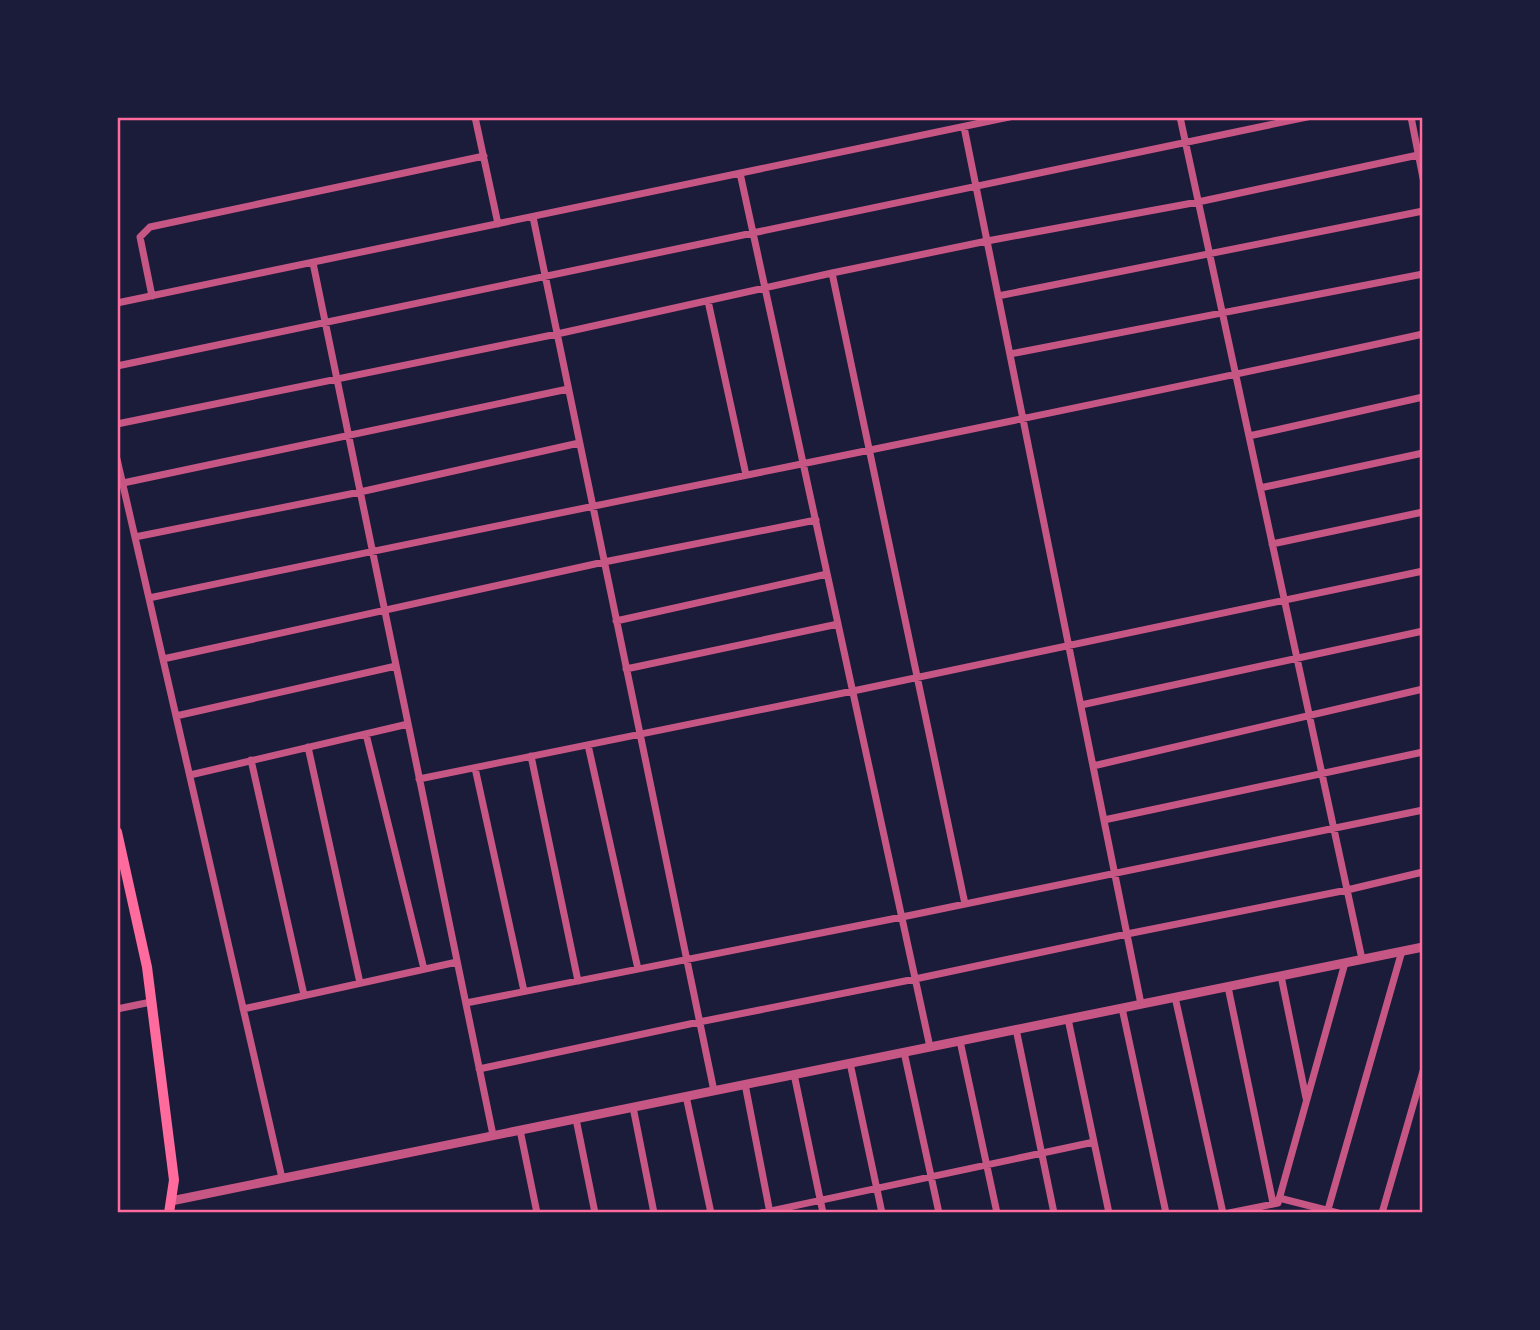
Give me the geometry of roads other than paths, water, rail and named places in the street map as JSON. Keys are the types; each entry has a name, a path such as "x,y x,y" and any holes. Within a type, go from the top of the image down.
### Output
{"main road":[{"path":"117,832 151,1002 174,1180 169,1213"}],"street":[{"path":"475,117 498,224"},
{"path":"117,303 1009,117"},
{"path":"1180,117 1362,959"},
{"path":"117,366 1307,117"},
{"path":"1411,117 1423,178"},
{"path":"964,127 1141,1004"},
{"path":"117,424 557,334 832,273 1198,202 1418,155"},
{"path":"152,296 140,237 150,227 484,156"},
{"path":"740,173 930,1047"},
{"path":"998,296 1423,211"},
{"path":"533,217 713,1091"},
{"path":"313,263 493,1135"},
{"path":"832,273 965,904"},
{"path":"1010,354 1423,274"},
{"path":"708,301 746,475"},
{"path":"149,598 1236,375 1423,334"},
{"path":"123,483 568,389"},
{"path":"1249,436 1423,397"},
{"path":"135,537 360,492 579,443"},
{"path":"1260,488 1423,453"},
{"path":"117,459 282,1178"},
{"path":"1272,544 1423,512"},
{"path":"163,659 604,562 816,520"},
{"path":"419,779 917,678 1423,571"},
{"path":"616,621 827,574"},
{"path":"626,669 838,624"},
{"path":"1081,705 1423,631"},
{"path":"176,716 396,666"},
{"path":"1093,766 1423,689"},
{"path":"190,775 408,724"},
{"path":"366,734 424,969"},
{"path":"588,745 638,969"},
{"path":"308,747 360,983"},
{"path":"1104,820 1423,752"},
{"path":"531,756 578,981"},
{"path":"251,760 304,995"},
{"path":"475,768 524,991"},
{"path":"466,1003 1423,810"},
{"path":"479,1069 1423,872"},
{"path":"171,1201 1423,947"},
{"path":"1327,1211 1402,951"},
{"path":"243,1009 457,962"},
{"path":"1276,1201 1345,963"},
{"path":"1281,976 1306,1101"},
{"path":"1228,987 1276,1201"},
{"path":"1175,997 1223,1213"},
{"path":"117,1009 151,1002"},
{"path":"1122,1008 1167,1213"},
{"path":"1068,1019 1110,1213"},
{"path":"1016,1030 1055,1213"},
{"path":"960,1041 997,1213"},
{"path":"904,1052 939,1213"},
{"path":"850,1063 882,1213"},
{"path":"1382,1213 1423,1071"},
{"path":"794,1074 823,1213"},
{"path":"744,1084 770,1212"},
{"path":"686,1096 711,1213"},
{"path":"633,1107 654,1213"},
{"path":"576,1119 595,1213"},
{"path":"520,1130 537,1213"},
{"path":"761,1213 1094,1142"},
{"path":"1228,1213 1276,1201 1338,1213"}]}
